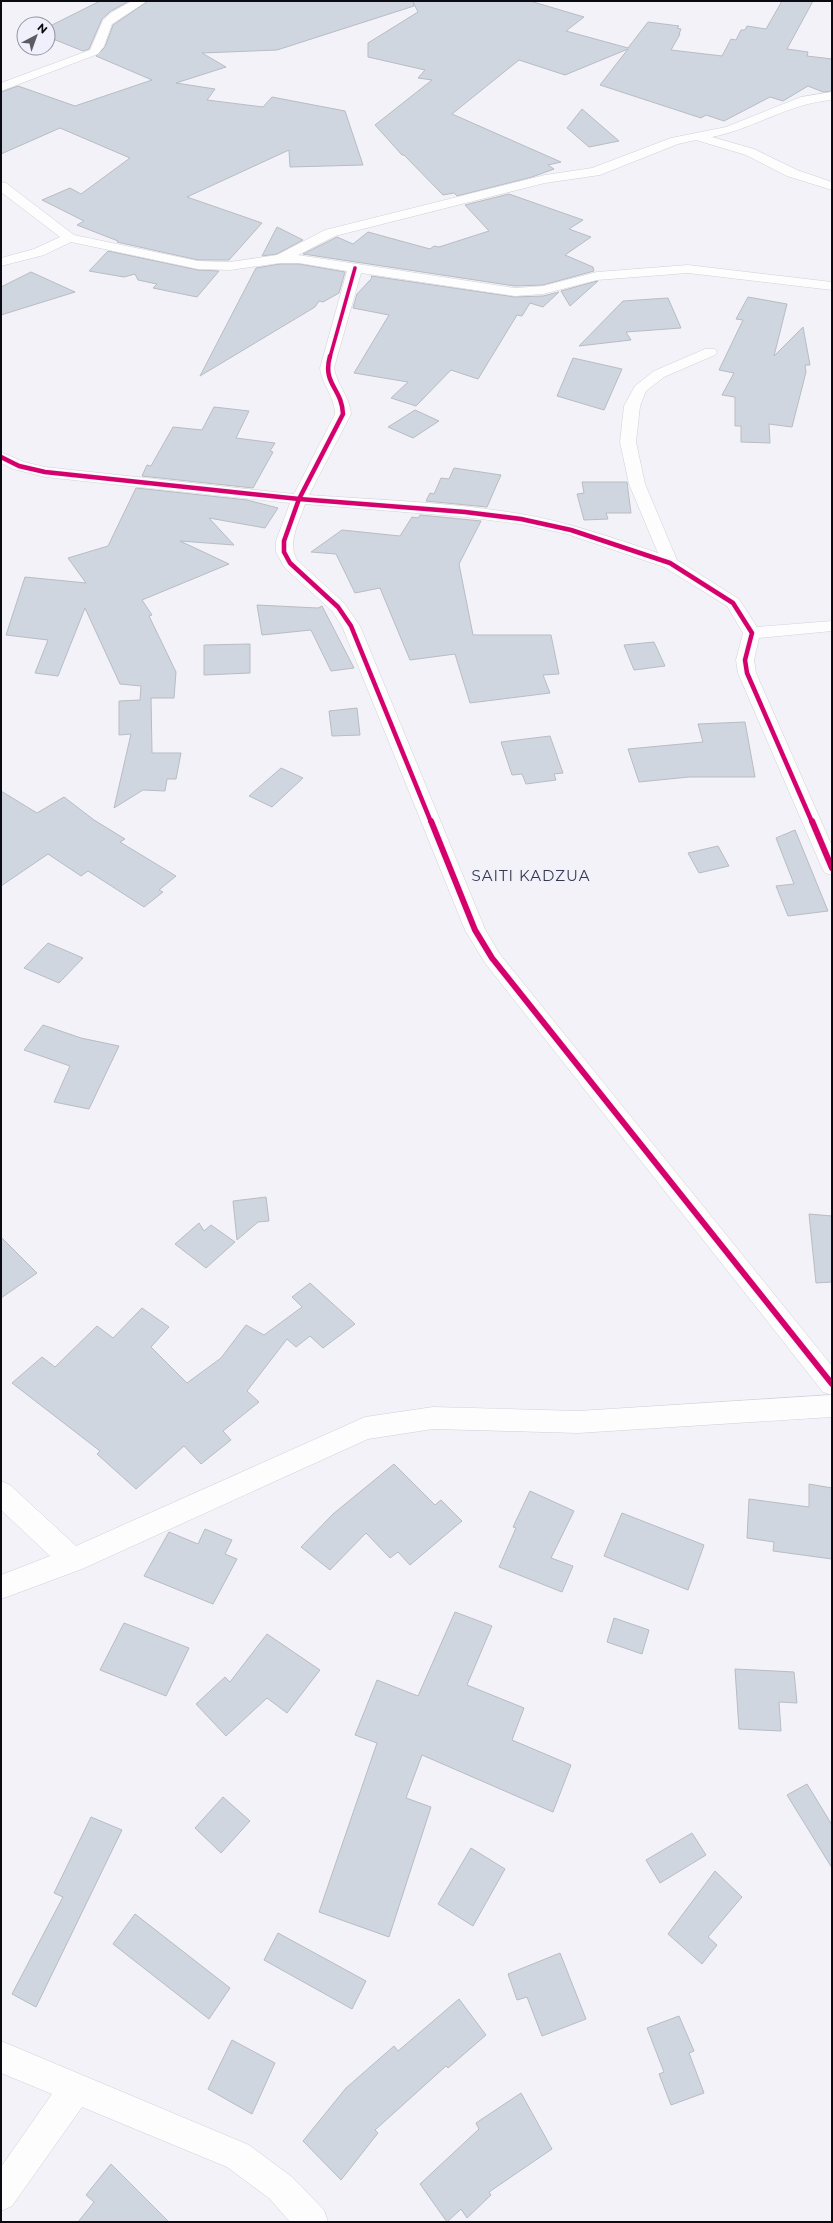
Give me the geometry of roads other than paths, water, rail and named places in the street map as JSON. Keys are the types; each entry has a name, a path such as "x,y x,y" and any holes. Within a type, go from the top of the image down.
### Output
{"street":[{"path":"1,88 94,52 97,49 105,25 109,20 141,1"},
{"path":"280,259 330,233 545,179 595,172 675,140 737,128 805,100 832,96"},
{"path":"696,136 750,152 792,173 832,186"},
{"path":"1,186 70,238 198,265 230,266 280,259 312,261 515,292 543,290 597,276 688,269 832,286"},
{"path":"1,262 39,252 70,238"},
{"path":"355,268 327,368 327,375 344,406 343,414 299,499 284,541 284,552 290,563 338,607 352,626 475,930 492,958 832,1384"},
{"path":"670,563 637,484 628,442 632,406 640,389 659,374 710,352"},
{"path":"1,457 19,466 45,472 299,499 521,519 571,530 670,563 733,603 752,633 745,660 747,673 832,868"},
{"path":"752,633 832,626"},
{"path":"1,1587 74,1560 365,1428 433,1418 578,1422 832,1406"},
{"path":"1,1493 74,1560"},
{"path":"1,2057 238,2156 281,2188 312,2222"},
{"path":"1,2195 75,2089"}],"district":[{"name":"SAITI KADZUA","path":"531,875"}]}
